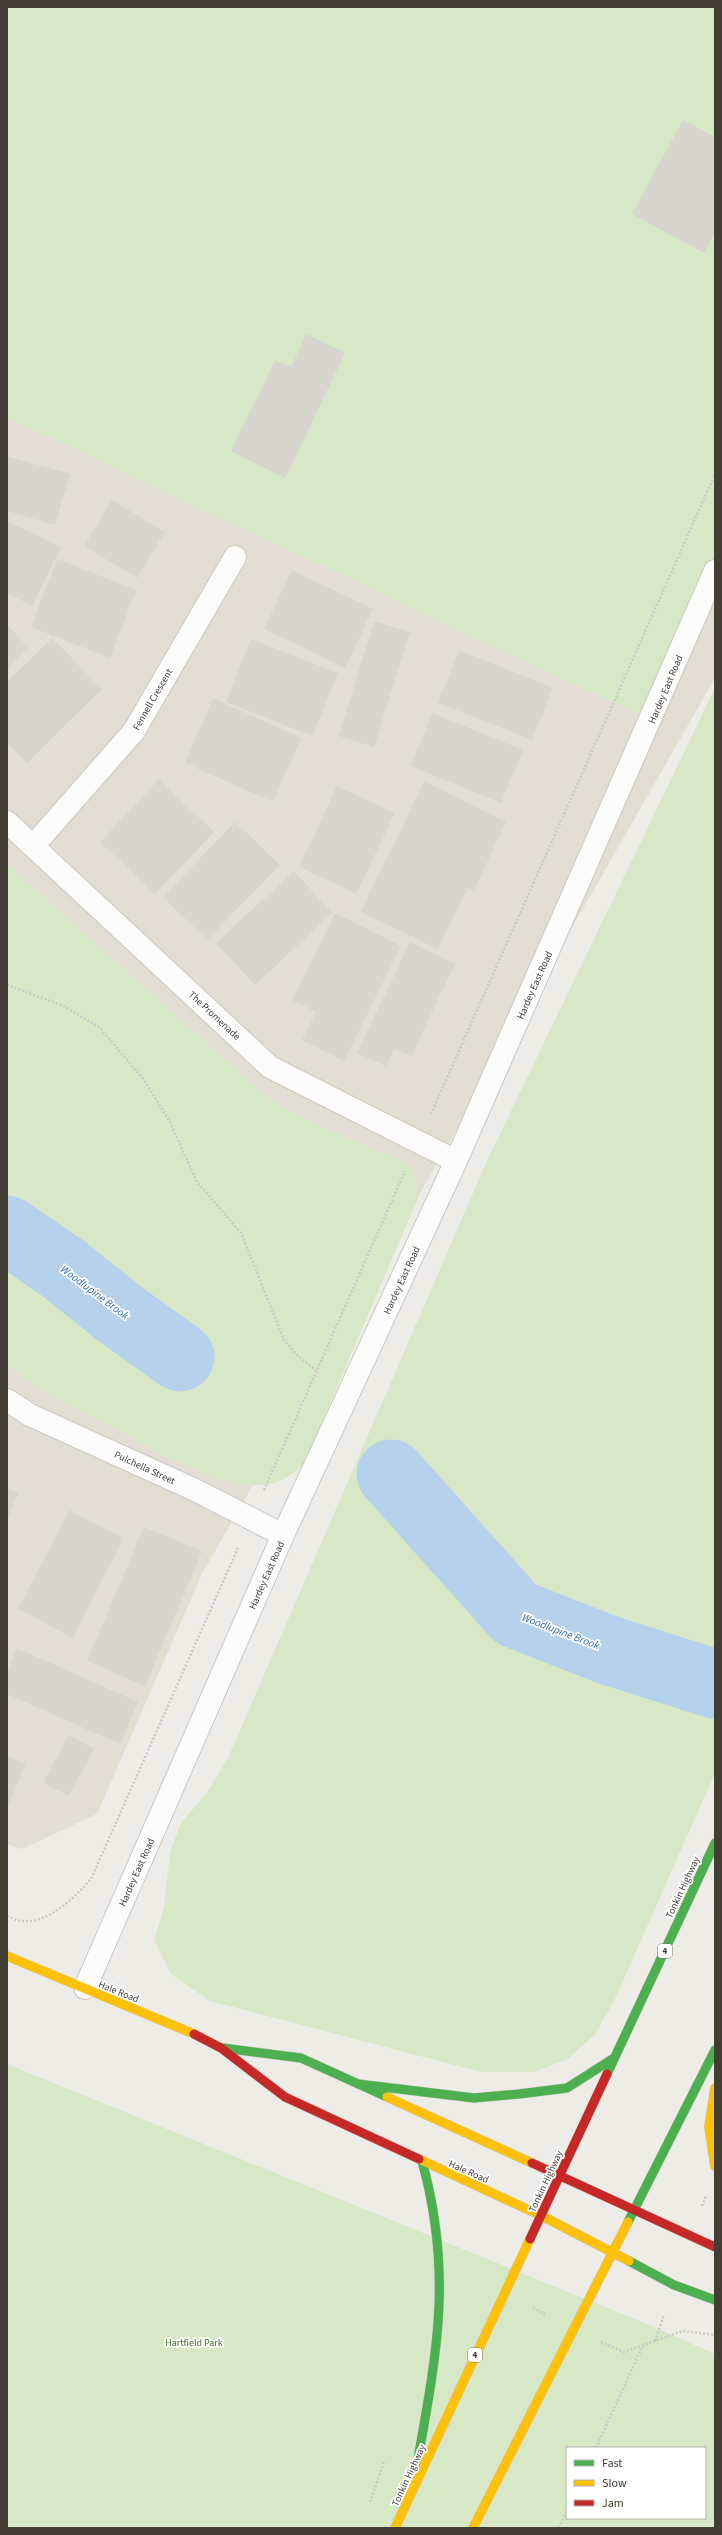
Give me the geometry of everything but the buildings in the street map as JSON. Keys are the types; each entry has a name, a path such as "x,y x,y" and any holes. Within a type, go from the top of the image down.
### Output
{"main road":[{"name":"Tonkin Highway","path":"395,2528 715,1843"},
{"name":"Hale Road","path":"7,1956 199,2036 221,2048 285,2097 542,2216 612,2255 674,2286 715,2300"},
{"name":"Hale Road","path":"221,2048 301,2058 559,2178 715,2247"},
{"path":"473,2528 635,2211 715,2050"},
{"path":"358,2084 474,2098 520,2094 567,2088 614,2058"},
{"path":"715,2088 709,2116 710,2150 715,2166"},
{"path":"411,2494 438,2342 440,2272 432,2194 422,2161"}],"street":[{"name":"Fennell Crescent","path":"34,844 134,731 235,557"},
{"name":"Hardey East Road","path":"84,1988 283,1535 456,1161 715,571"},
{"name":"The Promenade","path":"7,822 34,844 270,1067 456,1161"},
{"name":"Pulchella Street","path":"7,1400 30,1415 193,1489 283,1535"}],"path":[{"path":"7,1916 21,1922 44,1918 76,1895 91,1878 715,474"},
{"path":"7,985 64,1006 100,1028 144,1080 170,1122 197,1182 241,1233 284,1340 297,1355 317,1371"},
{"path":"596,2447 643,2345 684,2331 715,2335"},
{"path":"559,2528 566,2513"}],"shaded area":[{"path":"7,7 715,7 715,678 202,1574 97,1814 22,1849 7,1844"}],"green space":[{"path":"7,7 715,7 715,571 651,720 7,417"},
{"path":"715,688 715,1773 615,1999 595,2034 568,2059 534,2072 481,2072 210,2001 171,1974 154,1940 164,1907 170,1852 181,1823 206,1794 228,1758 486,1163"},
{"path":"7,864 268,1098 299,1115 371,1149 398,1158 411,1168 418,1185 418,1198 304,1464 282,1480 270,1484 256,1485 220,1479 201,1472 164,1455 59,1399 32,1383 7,1365"},
{"name":"Hartfield Park","path":"7,2064 647,2324 715,2354 715,2528 7,2528"}],"waterway":[{"name":"Woodlupine Brook","path":"7,1230 64,1269 120,1314 180,1357"},
{"name":"Woodlupine Brook","path":"391,1474 516,1614 608,1650 715,1684"}],"traffic: fast":[{"path":"607,2074 715,1843"},
{"path":"223,2048 301,2058 387,2097"},
{"path":"628,2222 715,2050"},
{"path":"358,2084 474,2098 519,2094 567,2088 614,2058"},
{"path":"417,2464 431,2386 439,2313 437,2240 432,2202 422,2161"},
{"path":"629,2261 674,2285 715,2300"}],"traffic: slow":[{"path":"7,1956 194,2034"},
{"path":"715,2088 709,2127 715,2166"},
{"path":"387,2097 532,2163"},
{"path":"419,2159 542,2216 629,2261"},
{"path":"473,2528 628,2222"},
{"path":"395,2528 530,2239"}],"traffic: jam":[{"path":"194,2034 221,2048 285,2097 419,2159"},
{"path":"530,2239 607,2074"},
{"path":"532,2163 715,2247"}]}
